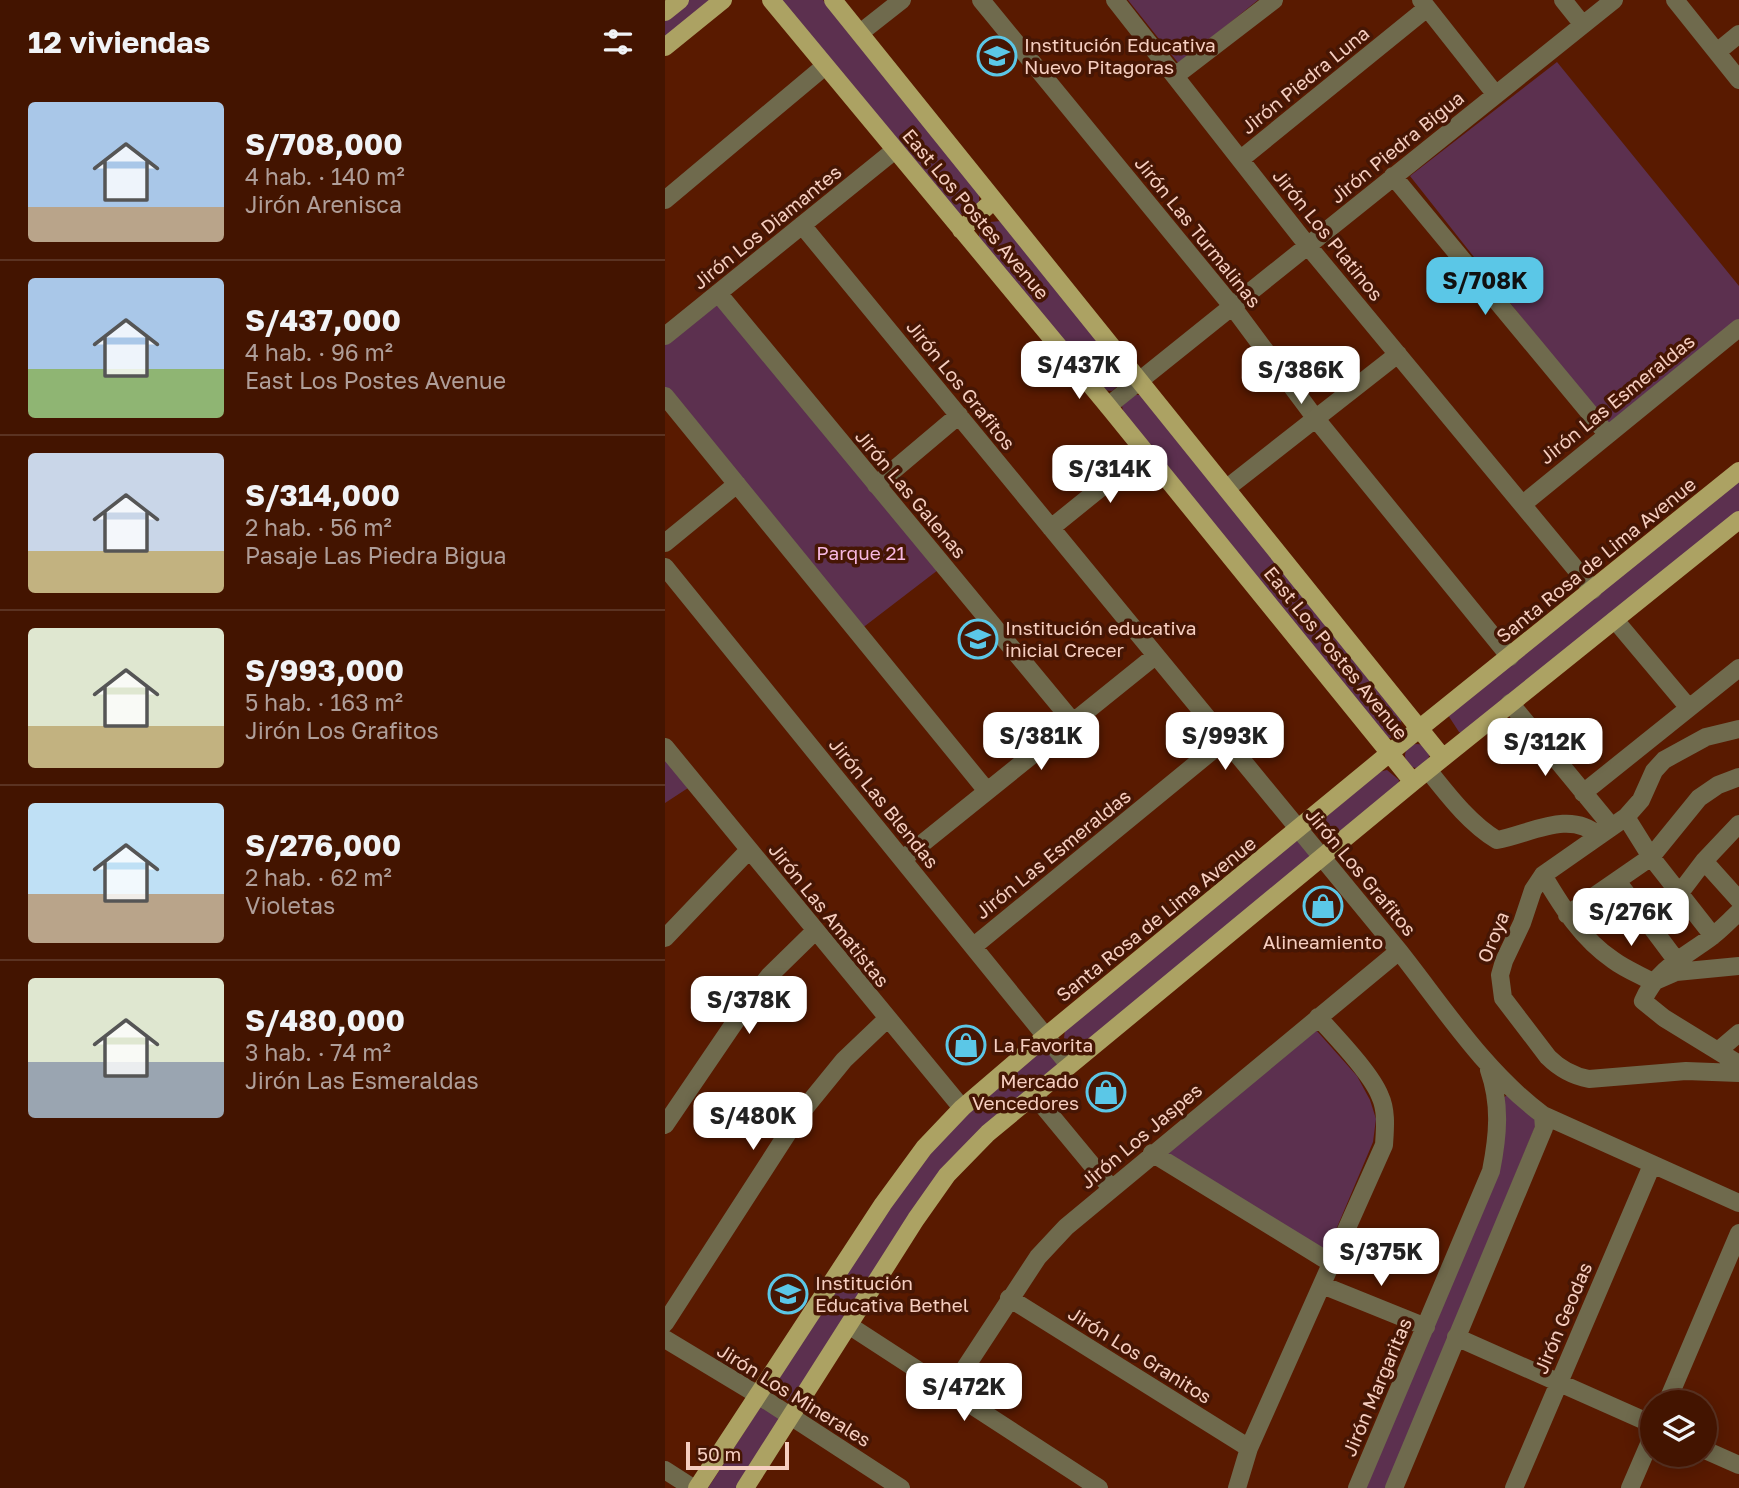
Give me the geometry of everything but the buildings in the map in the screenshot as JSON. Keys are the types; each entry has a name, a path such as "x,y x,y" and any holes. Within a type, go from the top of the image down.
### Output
{"main road":[{"path":"665,12 680,0"},
{"path":"665,47 723,0"},
{"name":"East Los Postes Avenue","path":"771,0 1108,406 1413,782"},
{"name":"East Los Postes Avenue","path":"833,0 1443,758"},
{"path":"961,230 994,200"},
{"name":"Santa Rosa de Lima Avenue","path":"695,1488 906,1171 962,1108 1420,728 1739,471"},
{"path":"745,1488 916,1219 947,1175 988,1133 1413,782 1739,520"}],"street":[{"path":"860,33 902,0"},
{"name":"Jirón Las Turmalinas","path":"981,0 1232,306 1317,419 1510,657"},
{"name":"Jirón Los Platinos","path":"1115,0 1308,246 1593,590"},
{"path":"1175,76 1274,0"},
{"path":"1563,0 1583,25"},
{"name":"Jirón Piedra Bigua","path":"1108,406 1614,0"},
{"path":"1675,0 1739,79"},
{"path":"1424,4 1496,94"},
{"name":"Jirón Piedra Luna","path":"1241,159 1424,4"},
{"path":"1717,52 1739,34"},
{"path":"665,200 825,66"},
{"name":"Jirón Los Diamantes","path":"665,336 895,150"},
{"path":"1393,177 1607,434"},
{"name":"Jirón Los Grafitos","path":"802,225 1399,951 1486,1063 1523,1100 1543,1115 1739,1203"},
{"name":"Jirón Las Galenas","path":"718,293 1073,722"},
{"name":"Jirón Las Esmeraldas","path":"1523,504 1739,328"},
{"path":"1227,488 1398,354"},
{"path":"665,396 987,791"},
{"path":"876,485 959,415"},
{"path":"1051,528 1145,452"},
{"path":"665,543 737,484"},
{"name":"Jirón Las Blendas","path":"665,567 1069,1065"},
{"path":"1615,620 1689,708"},
{"path":"903,859 1155,656"},
{"path":"1583,793 1739,668"},
{"path":"1510,703 1612,827 1651,856 1713,936"},
{"name":"Oroya","path":"1739,729 1706,737 1664,760 1654,771 1641,800 1612,827 1543,875 1533,890 1523,923 1504,961 1499,987 1503,998 1548,1057 1556,1065 1578,1077 1589,1079 1686,1071 1739,1073"},
{"name":"Jirón Las Esmeraldas","path":"974,946 1224,741"},
{"name":"Jirón Las Amatistas","path":"665,747 962,1108"},
{"path":"1428,770 1484,832 1497,839 1568,822 1589,827 1612,827"},
{"path":"1567,915 1651,856 1699,798 1718,785 1739,778"},
{"path":"1679,894 1704,861 1739,824"},
{"path":"665,938 748,850"},
{"path":"1704,861 1739,900"},
{"path":"1543,875 1567,915 1595,946 1614,961 1653,982"},
{"path":"1617,881 1677,960"},
{"path":"1739,912 1713,936 1677,960 1653,982 1643,1001 1664,1018 1730,1055 1739,1033"},
{"path":"665,1125 750,1000 769,976 815,931"},
{"name":"Jirón Los Jaspes","path":"950,1391 1038,1256 1066,1227 1399,951"},
{"path":"1653,982 1676,972 1739,966"},
{"path":"1237,1488 1249,1448 1384,1145 1385,1117 1380,1094 1355,1059 1318,1017"},
{"path":"665,1323 800,1114 844,1060 887,1019"},
{"name":"Jirón Margaritas","path":"1357,1488 1492,1171 1498,1112 1496,1089 1486,1063"},
{"path":"1034,1095 1111,1188"},
{"path":"1394,1488 1544,1128 1543,1115"},
{"path":"1152,1153 1331,1263"},
{"name":"Jirón Geodas","path":"1514,1488 1652,1165"},
{"path":"1672,1390 1739,1233"},
{"path":"1322,1285 1426,1327"},
{"name":"Jirón Los Granitos","path":"1009,1298 1249,1448"},
{"path":"850,1326 1099,1488"},
{"path":"1456,1337 1640,1419"},
{"name":"Jirón Los Minerales","path":"665,1339 758,1395 893,1486"},
{"path":"1717,1455 1739,1465"},
{"path":"1630,1488 1640,1465"},
{"path":"665,1470 695,1488"}],"green space":[{"path":"687,0 713,0 665,40 665,18"},
{"path":"779,0 823,0 979,193 979,203 966,215 958,214"},
{"path":"1128,0 1258,0 1179,64"},
{"path":"1557,62 1739,286 1739,323 1609,428 1410,176"},
{"path":"1001,221 1124,371 1123,381 1112,391 1103,390 979,241 979,233 990,222"},
{"name":"Parque 21","path":"716,301 938,570 861,629 665,390 665,344"},
{"path":"1132,395 1141,395 1401,720 1402,729 1391,738 1385,738 1124,415 1122,406"},
{"path":"1739,480 1739,513 1464,734 1459,732 1448,715"},
{"path":"1417,744 1426,747 1429,756 1426,765 1417,768 1408,765 1405,756 1408,747"},
{"path":"665,759 688,788 665,803"},
{"path":"1387,770 1399,780 1398,788 1330,843 1321,839 1316,829 1320,822 1379,772"},
{"path":"1293,840 1305,846 1310,859 1078,1052 1073,1051 1064,1038 1065,1030"},
{"path":"1316,1030 1357,1076 1370,1100 1376,1119 1373,1142 1327,1251 1168,1157 1168,1152"},
{"path":"1043,1048 1052,1051 1059,1062 1058,1067 990,1123 789,1402 777,1392 775,1385 893,1201 950,1129"},
{"path":"1508,1095 1537,1122 1387,1488 1364,1488 1494,1176 1502,1098"},
{"path":"761,1406 782,1418 736,1488 708,1488"}],"place":[{"name":"Institución Educativa Nuevo Pitagoras","path":"997,56"},
{"name":"Institución educativa inicial Crecer","path":"978,639"},
{"name":"Alineamiento","path":"1323,906"},
{"name":"La Favorita","path":"966,1045"},
{"name":"Mercado Vencedores","path":"1106,1092"},
{"name":"Institución Educativa Bethel","path":"788,1294"}]}
